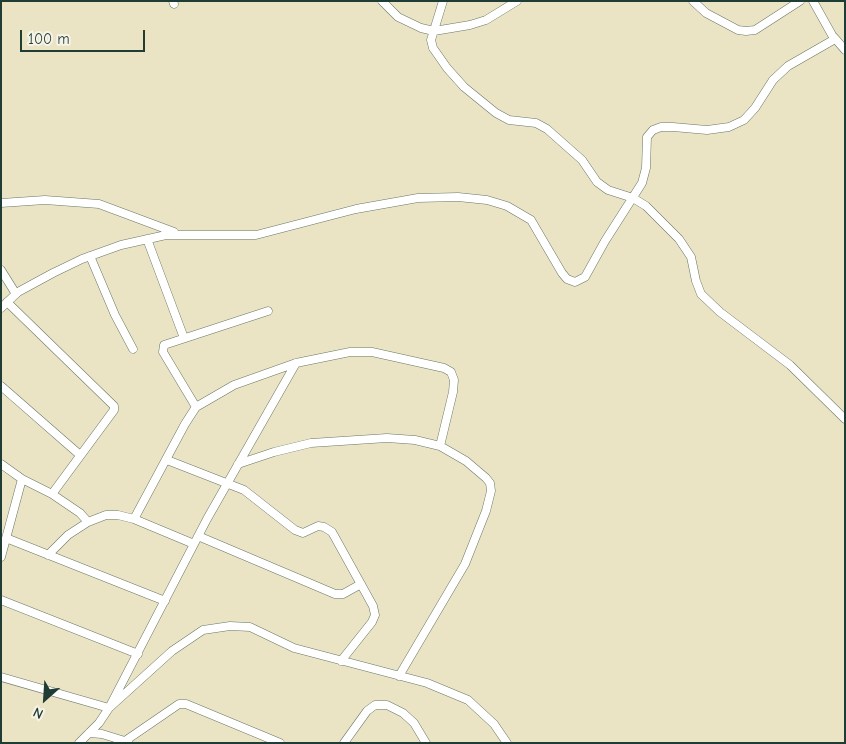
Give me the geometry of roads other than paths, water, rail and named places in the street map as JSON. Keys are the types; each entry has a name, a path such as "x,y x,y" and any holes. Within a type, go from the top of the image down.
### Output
{"street":[{"path":"382,1 398,17 420,28 434,31 470,25 486,20 517,1"},
{"path":"443,1 431,40 433,48 447,68 464,86 482,102 509,120 536,123 547,129 582,160 596,182 608,190 633,198 646,206 678,239 691,257 701,294 720,312 790,364 845,419"},
{"path":"693,1 706,13 738,30 746,31 755,30 800,1"},
{"path":"814,1 835,39 845,50"},
{"path":"52,494 114,410 114,406 4,305 16,294 53,272 121,245 166,235 256,235 356,208 418,198 458,197 487,200 507,206 532,220 562,272 567,279 575,282 585,277 605,241 642,183 646,168 648,137 654,130 661,127 673,127 707,130 729,127 744,120 755,108 773,80 788,66 835,39"},
{"path":"1,203 45,200 99,204 181,235"},
{"path":"147,239 184,338"},
{"path":"90,256 132,350"},
{"path":"1,270 16,294"},
{"path":"196,407 163,352 164,345 268,311"},
{"path":"134,519 196,407 234,385 296,363 350,352 372,352 444,368 451,372 454,380 453,392 440,446"},
{"path":"79,743 99,723 109,708 198,536 296,363"},
{"path":"1,386 80,455"},
{"path":"238,464 274,452 311,443 387,438 415,440 440,446 466,461 490,483 491,491 486,512 465,564 399,676"},
{"path":"166,460 244,490 295,530 303,533 318,526 332,532 373,606 375,615 372,622 340,661"},
{"path":"1,464 22,479 52,494 80,513 88,522"},
{"path":"1,557 22,479"},
{"path":"48,554 68,535 88,522 106,515 118,515 134,519 194,544"},
{"path":"198,536 335,594 343,594 361,584"},
{"path":"6,538 165,601"},
{"path":"1,600 138,654"},
{"path":"109,708 172,651 203,630 230,626 250,627 294,648 427,682 468,700 494,724 507,743"},
{"path":"1,677 109,708"},
{"path":"89,733 102,734 127,742 180,704 186,704 280,743"},
{"path":"344,743 367,711 375,705 387,705 404,713 414,723 426,743"}]}
